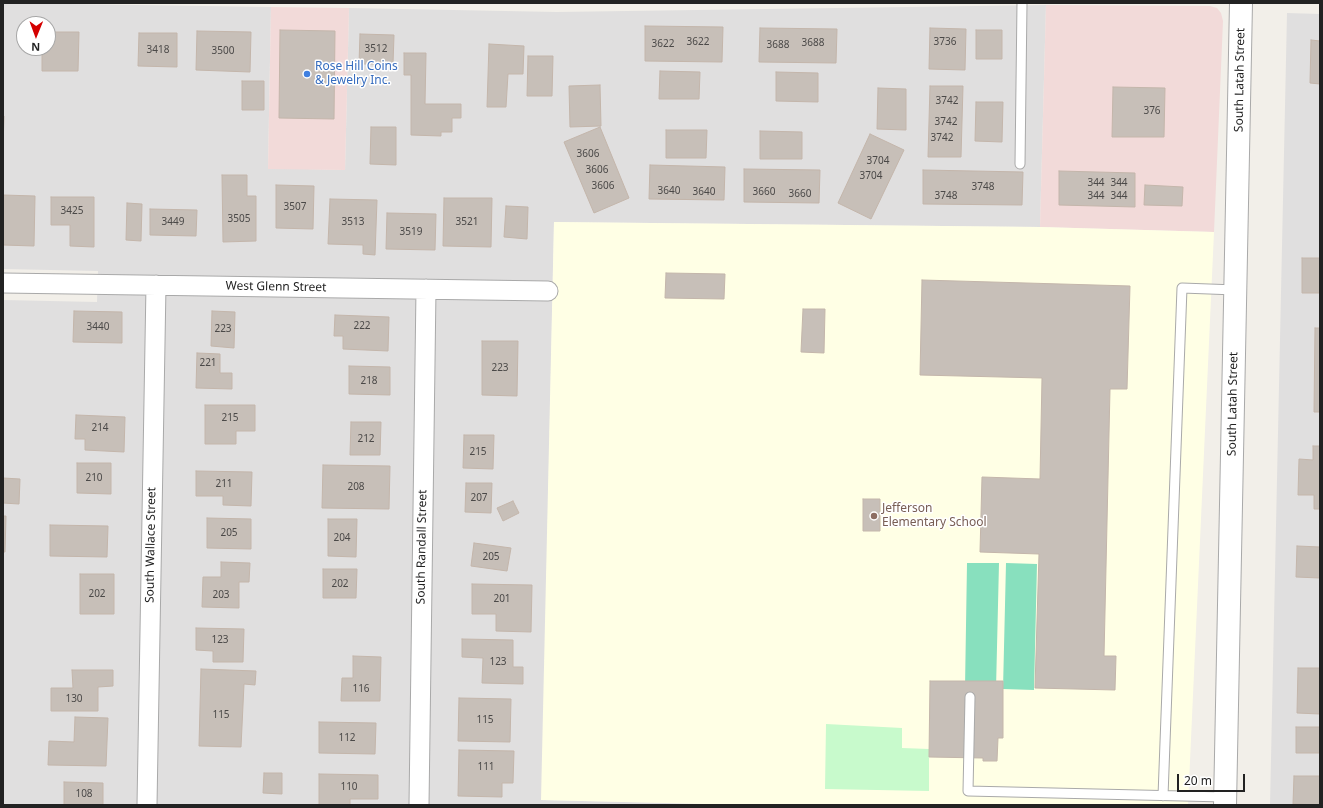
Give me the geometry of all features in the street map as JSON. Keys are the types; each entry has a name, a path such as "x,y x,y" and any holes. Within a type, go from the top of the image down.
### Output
{"street":[{"name":"South Latah Street","path":"1225,801 1241,3"},
{"name":"West Glenn Street","path":"3,283 548,291"},
{"name":"South Wallace Street","path":"147,805 156,285"},
{"name":"South Randall Street","path":"419,805 426,289"}],"lane":[{"path":"1020,164 1022,3"},
{"path":"1164,796 1182,288 1236,290"},
{"path":"970,697 968,791 1164,796 1225,801"}],"shaded area":[{"path":"3,3 271,7 268,168 345,170 349,8 557,12 1046,5 1040,227 554,222 542,800 747,805 3,805 3,300 97,302 98,271 3,269"},
{"path":"1046,5 1210,6 1217,8 1221,13 1223,21 1214,232 1040,227"},
{"path":"271,7 349,8 345,170 268,169"},
{"path":"1287,13 1320,14 1320,805 1270,805"},
{"name":"Jefferson Elementary School","path":"554,222 1040,227 1214,232 1188,805 747,805 541,800"}],"green space":[{"path":"967,563 999,563 996,689 965,688"},
{"path":"1006,563 1037,564 1034,690 1003,689"},
{"path":"826,724 902,728 902,748 929,749 929,791 825,789"}],"building":[{"path":"645,26 723,27 722,62 645,61"},
{"path":"760,28 837,29 836,63 759,62"},
{"path":"930,28 966,29 965,70 929,69"},
{"name":"Rose Hill Coins & Jewelry Inc.","path":"280,30 335,31 334,119 279,118"},
{"path":"976,30 1002,30 1002,59 976,59"},
{"path":"197,31 251,32 250,72 196,70"},
{"path":"56,32 79,32 78,71 42,71 42,56 56,56"},
{"path":"139,33 177,33 177,67 138,66"},
{"path":"360,34 394,35 393,64 359,64"},
{"path":"1311,40 1320,41 1320,84 1310,83"},
{"path":"489,44 524,46 523,74 508,74 506,107 487,107"},
{"path":"404,53 426,53 425,104 461,104 461,118 452,118 452,132 441,132 441,136 411,135 411,75 404,75"},
{"path":"528,56 553,56 552,96 527,96"},
{"path":"660,71 700,72 699,99 659,99"},
{"path":"776,72 818,73 818,102 776,101"},
{"path":"242,81 264,81 264,110 242,110"},
{"path":"600,85 601,126 570,127 569,86"},
{"path":"930,86 963,86 961,157 928,157"},
{"path":"1113,87 1165,88 1164,137 1112,137"},
{"path":"878,88 906,89 906,130 877,129"},
{"path":"976,102 1003,102 1002,142 975,141"},
{"path":"3,116 4,116 3,147"},
{"path":"371,127 396,127 396,165 370,164"},
{"path":"600,127 629,198 594,213 564,142"},
{"path":"666,130 707,130 706,158 666,158"},
{"path":"760,131 802,132 802,159 760,159"},
{"path":"870,134 904,150 871,219 838,203"},
{"path":"650,165 725,167 724,200 649,199"},
{"path":"744,169 820,170 819,203 744,202"},
{"path":"923,170 1023,172 1022,205 923,204"},
{"path":"1059,171 1135,173 1135,207 1059,205"},
{"path":"222,175 247,175 247,196 256,196 256,241 223,242"},
{"path":"276,185 314,186 313,229 276,228"},
{"path":"1145,185 1183,187 1182,206 1144,205"},
{"path":"3,195 35,196 34,246 3,245"},
{"path":"51,197 94,197 94,247 70,246 70,225 51,225"},
{"path":"444,198 492,198 491,247 443,246"},
{"path":"330,199 377,200 375,255 363,254 363,245 328,244"},
{"path":"127,203 142,204 141,241 126,240"},
{"path":"506,206 528,207 527,239 504,237"},
{"path":"150,209 197,210 196,236 150,235"},
{"path":"387,213 436,214 435,250 386,249"},
{"path":"1302,258 1320,258 1320,293 1302,293"},
{"path":"666,273 725,274 724,299 665,298"},
{"path":"922,280 1130,286 1127,389 1110,389 1104,656 1116,656 1115,690 1035,688 1039,554 980,552 982,477 1040,479 1042,378 920,375"},
{"path":"803,309 825,309 824,353 801,352"},
{"path":"74,311 122,312 122,343 73,342"},
{"path":"212,311 235,312 234,348 211,346"},
{"path":"335,315 389,317 388,351 343,349 343,336 334,336"},
{"path":"1315,328 1320,328 1320,412 1314,412"},
{"path":"482,341 518,341 517,396 482,395"},
{"path":"197,353 220,354 220,373 232,373 232,389 196,388"},
{"path":"349,366 390,367 390,395 349,394"},
{"path":"205,405 255,405 255,431 236,431 236,444 205,444"},
{"path":"76,415 125,417 124,452 85,450 85,439 75,439"},
{"path":"351,422 381,422 380,455 350,455"},
{"path":"464,435 494,435 493,469 463,468"},
{"path":"1313,446 1320,446 1320,509 1314,509 1314,495 1298,495 1299,459 1313,460"},
{"path":"77,463 111,463 111,494 77,493"},
{"path":"323,465 390,466 389,509 322,508"},
{"path":"196,471 252,472 251,506 223,505 223,496 196,496"},
{"path":"3,478 20,479 19,504 3,503"},
{"path":"466,483 492,483 491,513 465,512"},
{"path":"863,499 880,499 880,531 863,531"},
{"path":"513,501 519,513 503,521 497,508"},
{"path":"3,516 6,516 5,552 3,552"},
{"path":"207,518 251,519 251,549 207,548"},
{"path":"328,519 357,519 356,557 328,556"},
{"path":"50,525 108,526 107,557 50,556"},
{"path":"474,543 511,548 507,571 471,566"},
{"path":"1297,546 1320,547 1320,578 1296,577"},
{"path":"221,562 250,563 249,582 239,582 239,608 202,607 203,577 221,577"},
{"path":"323,569 357,569 356,598 323,598"},
{"path":"80,574 114,574 114,614 80,614"},
{"path":"472,584 532,585 531,632 496,631 496,614 472,614"},
{"path":"196,628 244,629 243,662 213,662 213,651 196,650"},
{"path":"462,639 513,640 513,667 523,667 523,684 482,683 483,658 462,657"},
{"path":"353,656 381,657 380,701 341,701 342,678 353,678"},
{"path":"1298,668 1320,668 1320,714 1297,713"},
{"path":"201,669 256,671 255,685 244,684 241,747 199,746"},
{"path":"72,670 113,670 113,686 98,687 98,711 51,711 51,688 73,688"},
{"path":"930,681 1003,681 1003,738 998,738 997,761 983,761 983,758 929,757"},
{"path":"459,698 511,699 510,742 458,741"},
{"path":"75,717 108,718 106,766 48,765 49,741 74,742"},
{"path":"319,722 376,723 375,754 319,753"},
{"path":"1296,727 1320,727 1320,753 1296,753"},
{"path":"459,750 514,751 513,783 502,783 502,797 458,796"},
{"path":"264,773 282,773 282,794 263,793"},
{"path":"319,774 378,775 378,799 350,799 350,805 319,805"},
{"path":"1294,776 1320,776 1320,805 1293,804"},
{"path":"64,782 103,783 103,805 64,805"}],"place":[{"name":"Rose Hill Coins & Jewelry Inc.","path":"307,74"},
{"name":"Jefferson Elementary School","path":"874,516"}]}
